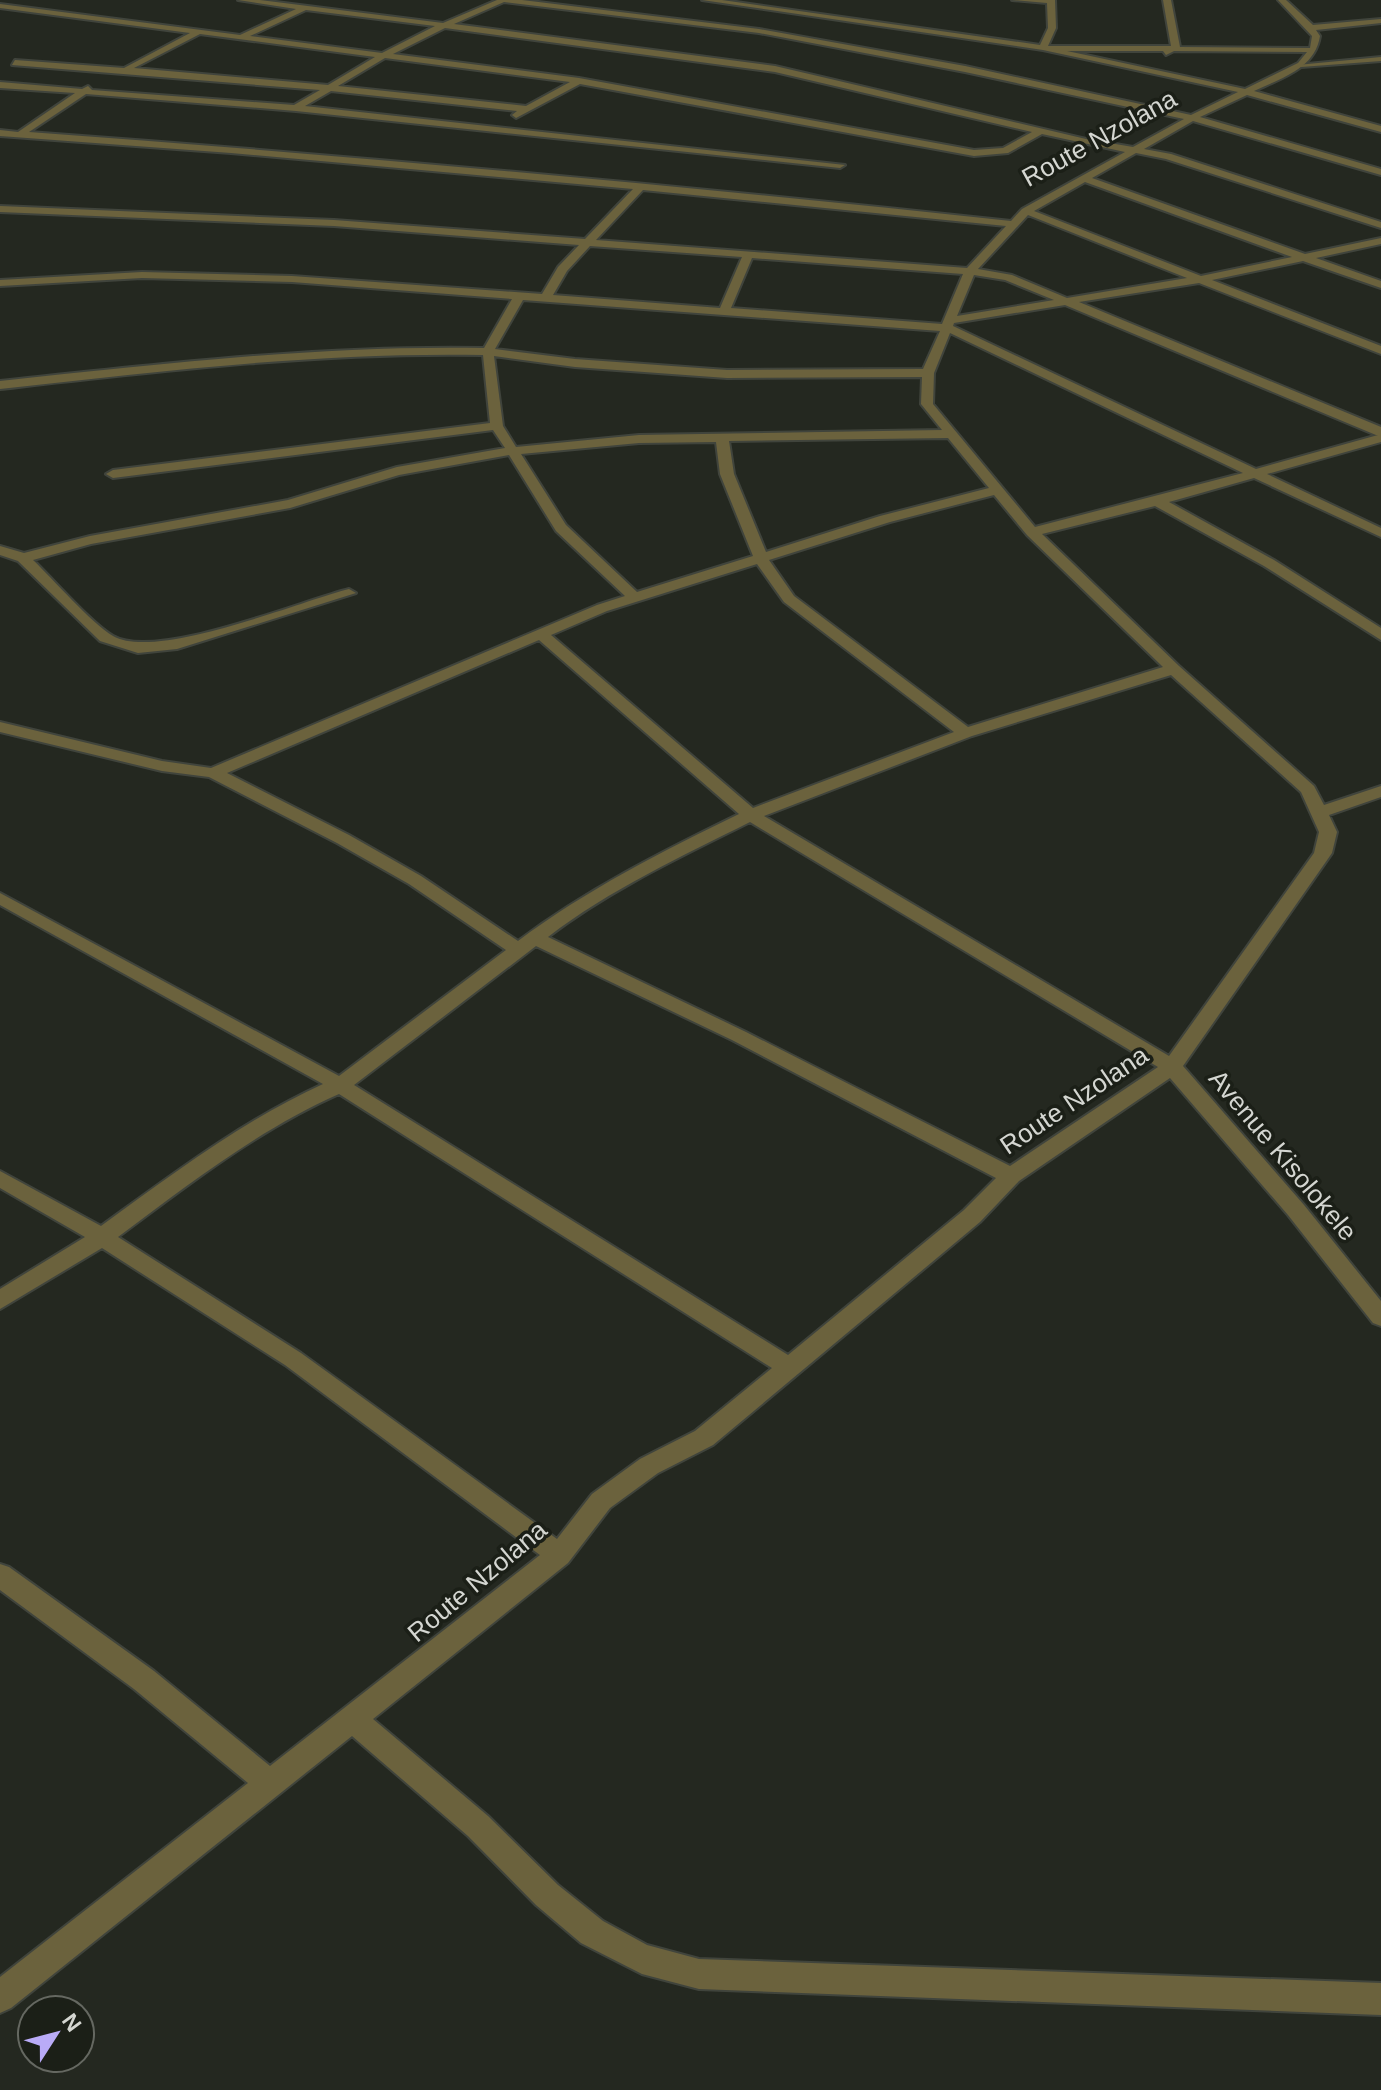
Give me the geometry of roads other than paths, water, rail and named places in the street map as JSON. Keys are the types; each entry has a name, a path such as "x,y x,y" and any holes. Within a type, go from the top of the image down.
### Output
{"street":[{"path":"242,0 775,69 1133,153 1168,156 1381,225"},
{"path":"241,37 323,0"},
{"path":"296,108 383,56 503,0 759,31 965,69 1192,118 1381,172"},
{"path":"706,0 1043,48 1243,91 1381,129"},
{"path":"1016,0 1051,0 1052,28 1043,48"},
{"path":"1167,0 1176,47"},
{"path":"1043,48 1314,50 1316,36 1311,28 1282,0"},
{"path":"0,6 579,81 974,153 1005,151 1041,131"},
{"path":"1311,28 1381,21"},
{"path":"0,147 85,91 198,32"},
{"path":"1140,68 1176,47"},
{"name":"Route Nzolana","path":"928,373 970,271 1026,211 1192,118 1301,65 1314,50"},
{"path":"15,63 127,69 328,87 527,109"},
{"path":"490,129 579,81"},
{"path":"0,85 296,108 840,165"},
{"path":"0,133 231,150 1014,224"},
{"path":"1086,179 1381,285"},
{"path":"546,297 562,269 639,189"},
{"path":"0,209 271,219 970,271 1008,277 1381,432"},
{"path":"1026,211 1381,350"},
{"path":"0,283 142,275 378,283 950,324 1201,279 1381,241"},
{"path":"725,309 749,254"},
{"path":"520,295 488,352 497,426 561,528 635,598"},
{"path":"950,324 1381,533"},
{"path":"0,385 172,366 378,351 488,352 575,363 727,374 928,373 927,404 1032,532 1174,669 1290,771 1308,790 1321,812 1381,791"},
{"path":"113,474 497,426"},
{"path":"23,558 90,540 290,504 397,471 512,451 639,439 950,434"},
{"path":"1032,532 1157,501 1381,438"},
{"path":"722,440 727,474 762,560 789,599 966,733"},
{"path":"213,773 541,634 635,598 885,519 996,490"},
{"path":"1157,501 1269,563 1381,635"},
{"path":"0,550 23,558 105,638 121,646 146,650 172,646 349,593"},
{"name":"Avenue Kisolokele","path":"541,634 751,815 1172,1067 1296,1210 1381,1317"},
{"path":"0,1300 102,1237 232,1142 282,1111 340,1085 517,949 597,896 680,850 751,815 966,733 1174,669"},
{"path":"0,727 162,766 213,773 343,839 415,880 517,949"},
{"name":"Route Nzolana","path":"0,1997 559,1555 601,1501 649,1466 704,1438 972,1216 1011,1176 1172,1067 1323,853 1328,832 1321,812"},
{"path":"0,898 340,1085 789,1367"},
{"path":"535,938 739,1036 1011,1176"},
{"path":"0,1178 102,1237 293,1359 559,1555"},
{"path":"0,1575 144,1680 271,1785"},
{"path":"353,1719 478,1826 547,1895 592,1932 642,1959 699,1974 1381,1999"}],"lane":[{"path":"1301,65 1381,59"}]}
